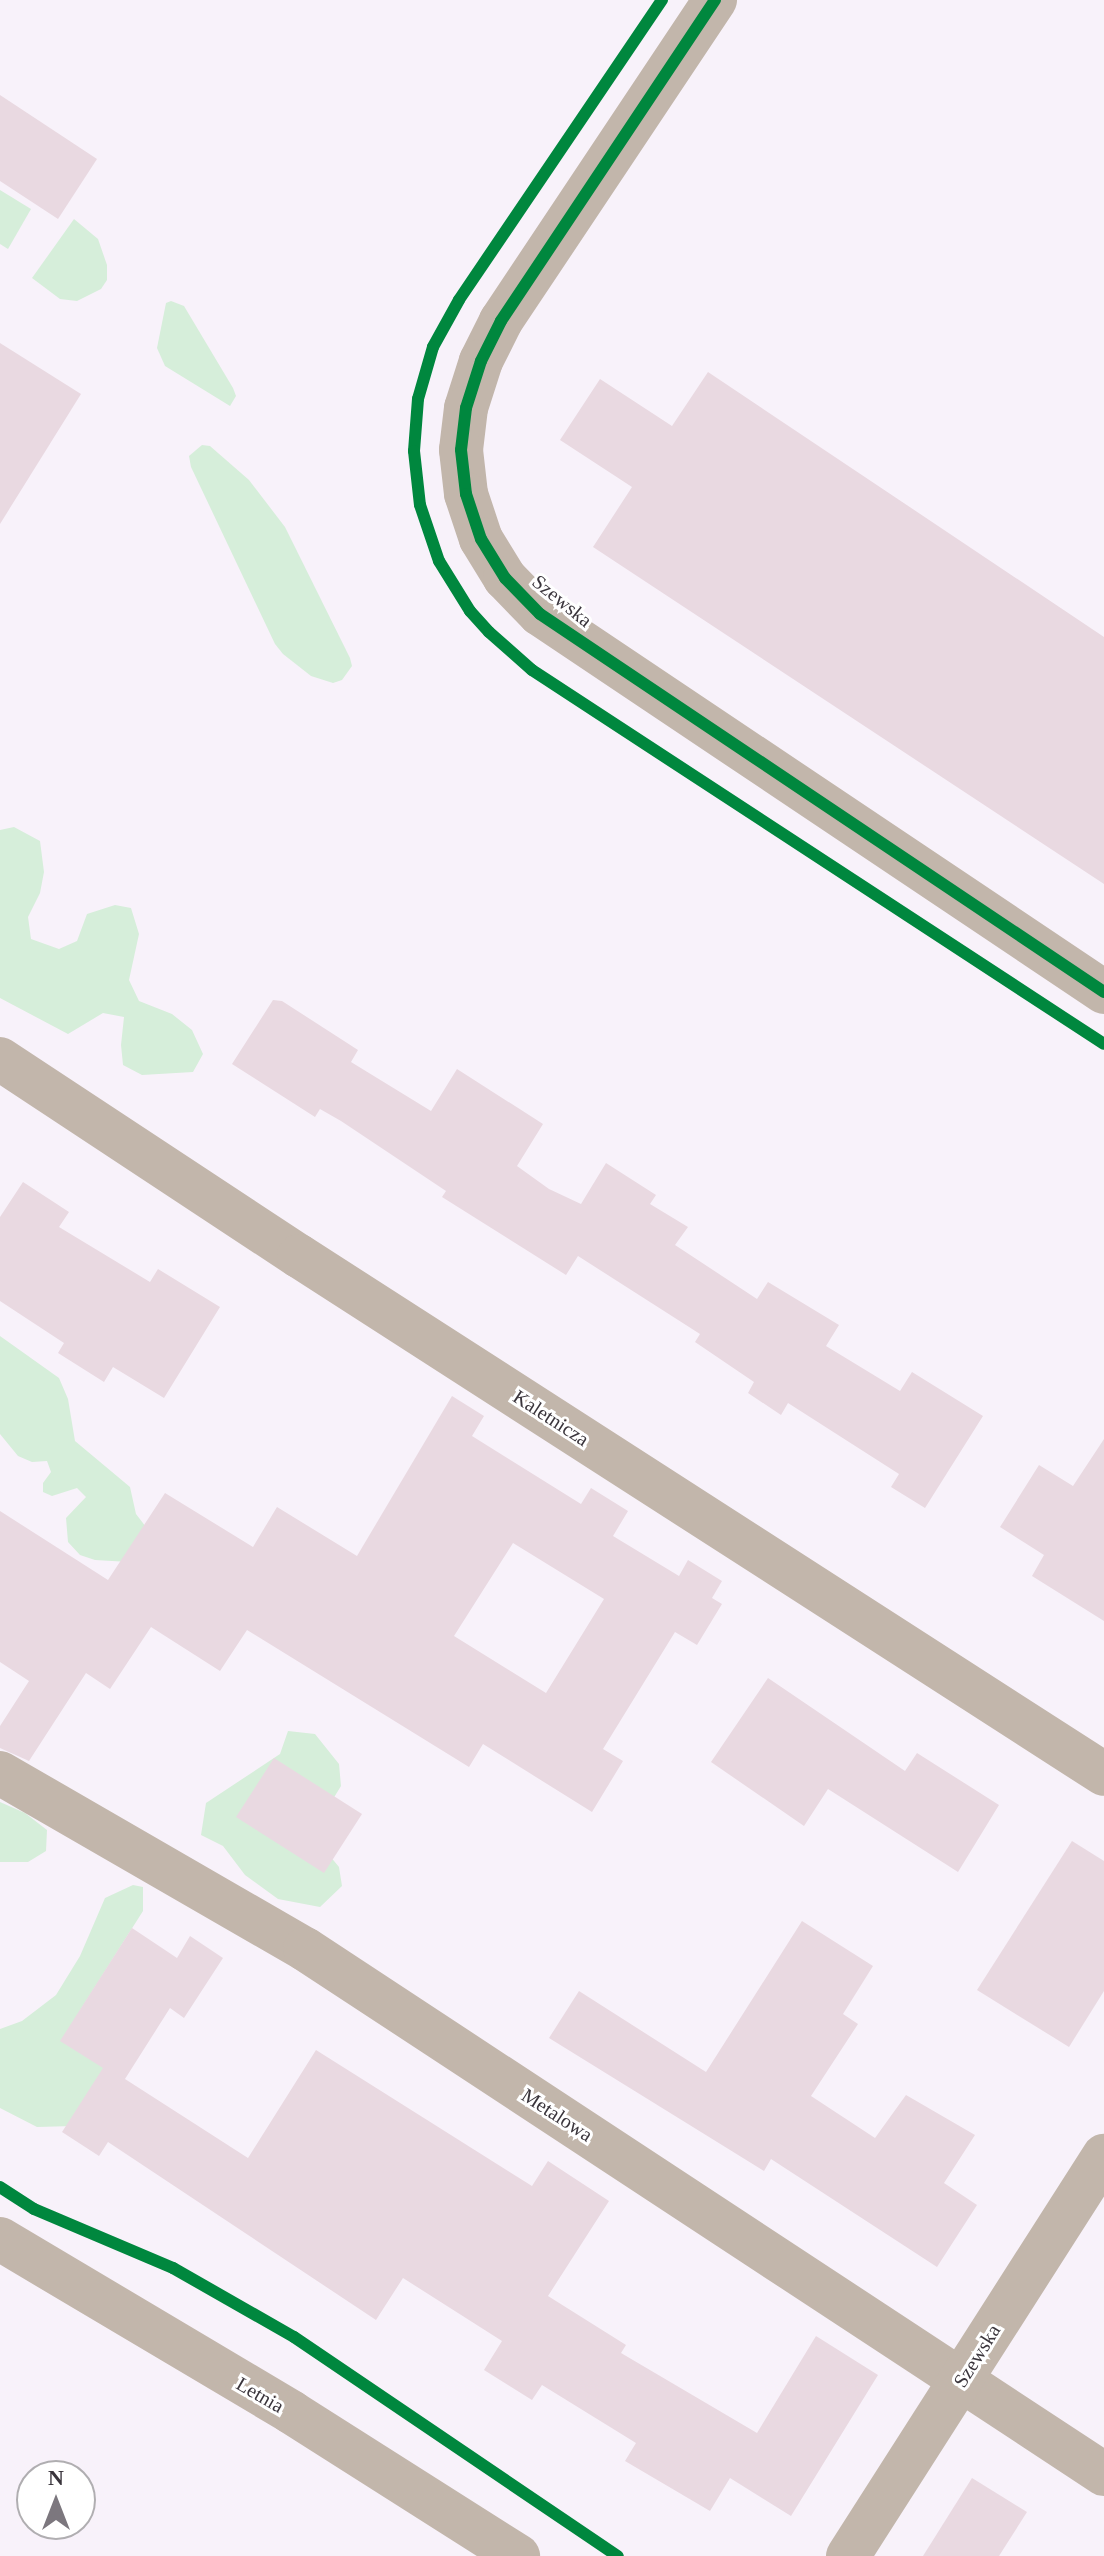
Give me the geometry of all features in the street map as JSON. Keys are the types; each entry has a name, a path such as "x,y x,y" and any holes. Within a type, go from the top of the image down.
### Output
{"street":[{"name":"Szewska","path":"715,0 501,321 481,361 466,408 461,450 466,494 481,539 505,578 540,614 1104,992"},
{"name":"Kaletnicza","path":"0,1059 299,1256 1104,1774"},
{"name":"Metalowa","path":"0,1773 305,1949 1104,2474"},
{"name":"Szewska","path":"848,2556 1104,2156"},
{"name":"Letnia","path":"0,2239 291,2412 518,2556"}],"green space":[{"path":"0,190 31,209 8,249 0,244"},
{"path":"74,219 98,239 107,265 107,280 101,289 77,301 60,299 32,278"},
{"path":"171,301 184,306 233,388 236,396 230,406 165,366 157,348 166,303"},
{"path":"202,445 210,446 249,480 285,527 350,658 352,666 342,680 333,683 311,676 275,644 191,467 189,456"},
{"path":"14,827 40,841 44,872 40,893 28,917 31,939 59,949 77,941 87,914 115,905 131,908 139,934 129,980 139,1001 172,1014 192,1030 203,1054 193,1072 142,1075 123,1065 121,1045 124,1017 103,1013 68,1034 0,998 0,830"},
{"path":"0,1336 59,1378 68,1399 75,1441 130,1487 136,1514 156,1540 146,1563 95,1560 80,1555 68,1542 66,1518 86,1497 77,1488 52,1496 43,1492 43,1483 51,1472 47,1461 32,1462 18,1456 0,1434"},
{"path":"288,1731 315,1734 339,1764 341,1786 314,1830 320,1844 339,1867 342,1886 320,1907 278,1899 245,1875 223,1846 201,1835 206,1803 280,1754"},
{"path":"0,1802 25,1813 47,1830 46,1851 28,1862 0,1862"},
{"path":"133,1885 143,1887 143,1911 79,2012 112,2066 73,2126 37,2127 0,2108 0,2029 22,2021 56,1995 80,1956 105,1898"}],"building":[{"path":"0,95 97,159 58,219 0,181"},
{"path":"0,343 81,394 0,524"},
{"path":"708,372 1104,637 1104,884 593,547 632,487 560,440 600,379 672,426"},
{"path":"273,1000 282,1001 358,1050 351,1062 431,1111 457,1069 543,1124 517,1166 549,1189 581,1204 606,1163 656,1195 650,1204 688,1227 675,1245 757,1299 768,1282 839,1325 826,1346 900,1391 912,1372 983,1416 925,1508 891,1487 899,1474 788,1403 781,1415 748,1393 754,1382 695,1342 700,1334 578,1256 566,1275 442,1197 446,1191 341,1121 320,1109 315,1117 232,1064"},
{"path":"23,1182 69,1212 59,1227 150,1282 158,1269 220,1307 164,1398 113,1367 104,1382 58,1353 64,1343 0,1301 0,1217"},
{"path":"452,1396 484,1416 472,1436 581,1504 591,1488 628,1511 613,1536 679,1576 688,1560 722,1581 712,1598 722,1604 697,1645 675,1632 603,1749 623,1761 592,1812 483,1744 469,1767 247,1630 220,1671 151,1627 110,1689 86,1673 29,1761 0,1748 0,1726 29,1681 0,1662 0,1511 108,1580 165,1493 253,1547 277,1507 357,1556","holes":["513,1543 604,1599 546,1693 454,1636"]},
{"path":"1104,1439 1104,1621 1032,1576 1044,1555 1000,1527 1039,1465 1073,1486"},
{"path":"768,1678 905,1771 917,1753 999,1805 958,1872 828,1789 804,1826 711,1762"},
{"path":"274,1758 362,1814 324,1873 236,1817"},
{"path":"1072,1841 1104,1861 1104,1991 1069,2047 977,1990"},
{"path":"802,1921 873,1966 843,2014 858,2024 811,2096 875,2138 906,2095 975,2135 944,2183 977,2205 937,2267 771,2159 764,2171 549,2038 579,1991 706,2072"},
{"path":"132,1928 177,1958 190,1936 223,1958 184,2018 170,2008 125,2079 248,2158 316,2050 532,2186 548,2161 609,2201 548,2296 626,2345 621,2353 757,2433 816,2336 878,2375 791,2516 730,2478 710,2511 625,2461 636,2443 542,2385 532,2400 484,2370 502,2341 403,2278 376,2320 108,2142 99,2156 62,2132 103,2068 60,2041"},
{"path":"972,2478 1027,2512 999,2556 923,2556"}],"cycle path":[{"path":"662,0 459,300 433,347 418,399 414,451 420,505 439,561 470,611 532,670 1104,1044"},
{"path":"715,0 501,321 481,361 466,408 461,450 466,494 481,539 505,578 540,614 1104,992"},
{"path":"0,2187 34,2209 173,2268 294,2337 618,2556"}]}
